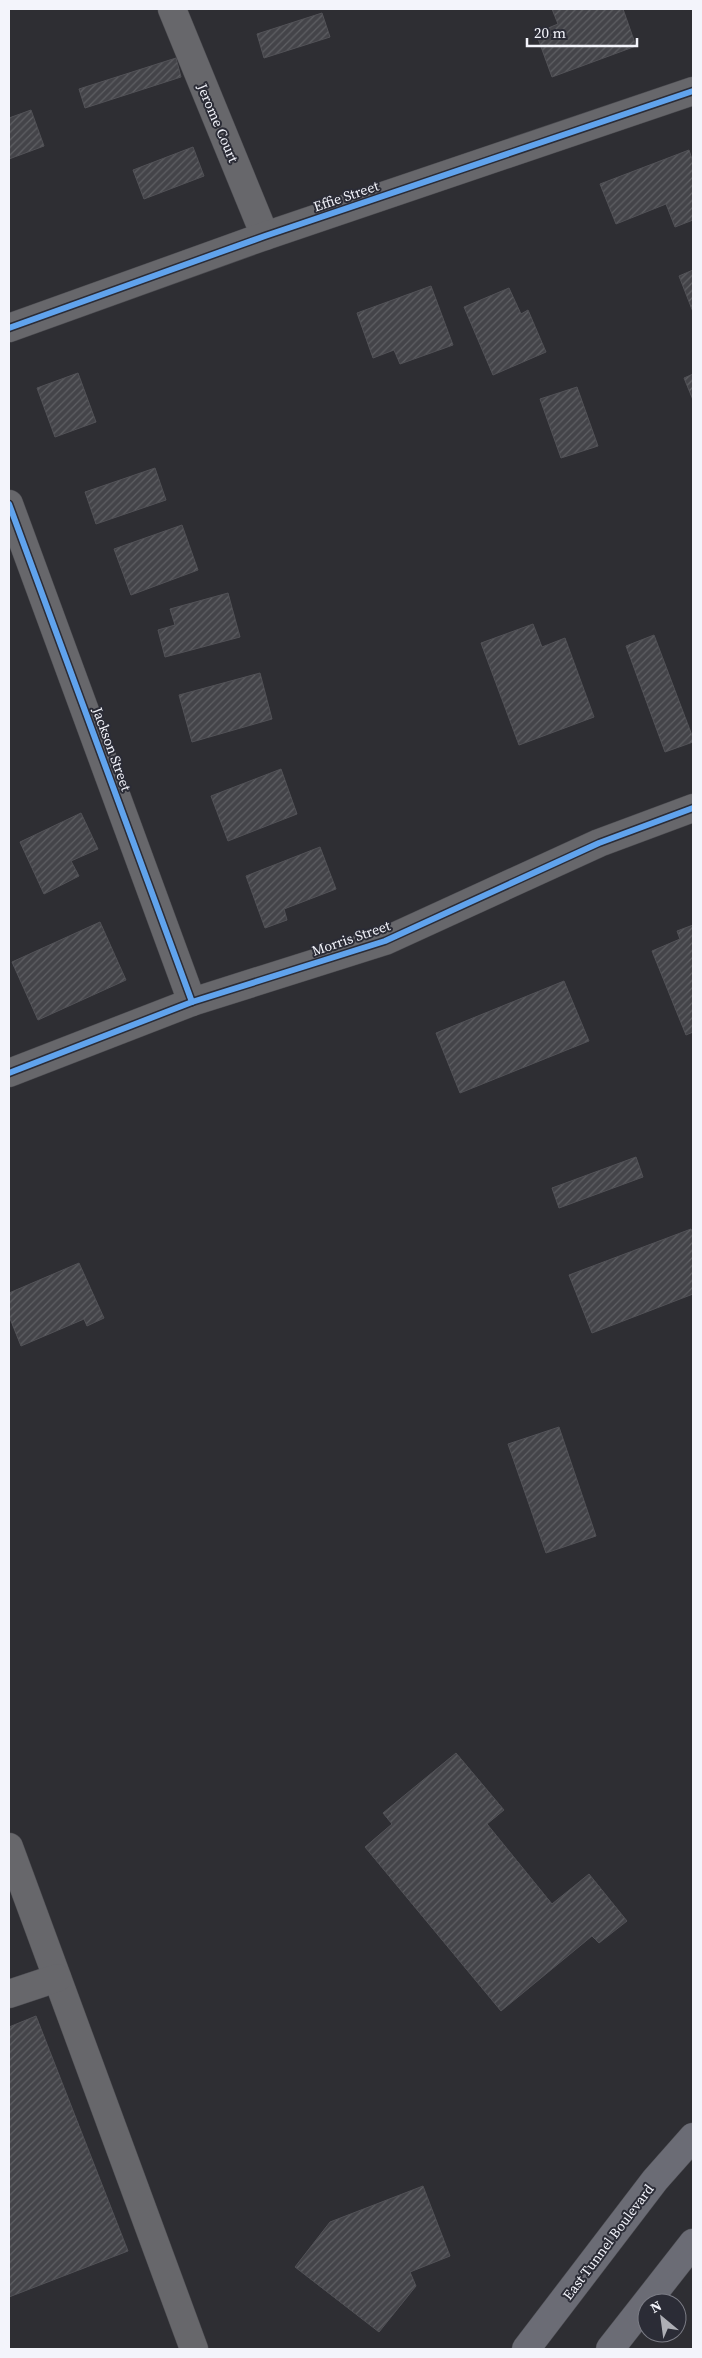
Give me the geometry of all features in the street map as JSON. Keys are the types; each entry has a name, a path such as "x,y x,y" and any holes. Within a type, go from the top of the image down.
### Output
{"main road":[{"name":"East Tunnel Boulevard","path":"526,2349 655,2180 693,2137"},
{"path":"610,2349 693,2244"}],"street":[{"name":"Jerome Court","path":"172,9 265,236"},
{"name":"Effie Street","path":"9,328 265,236 693,91"},
{"name":"Jackson Street","path":"9,504 192,1002"},
{"name":"Morris Street","path":"9,1073 192,1002 385,941 599,844 693,808"},
{"path":"9,1847 194,2349"},
{"path":"9,1994 57,1978"}],"building":[{"path":"552,9 623,9 636,46 552,77 536,33 558,24"},
{"path":"322,13 330,37 264,58 257,34"},
{"path":"176,58 181,77 85,108 79,89"},
{"path":"31,110 44,146 9,159 9,118"},
{"path":"193,147 204,176 144,199 133,170"},
{"path":"689,150 693,162 693,220 675,227 666,204 616,224 600,184"},
{"path":"693,270 693,312 679,276"},
{"path":"431,286 453,345 400,364 394,350 373,358 357,313"},
{"path":"509,288 521,314 528,310 546,352 493,375 464,307"},
{"path":"78,373 96,422 55,437 37,388"},
{"path":"693,374 693,400 684,378"},
{"path":"577,387 598,446 561,458 540,399"},
{"path":"155,468 166,500 96,524 85,492"},
{"path":"182,525 198,570 131,595 114,549"},
{"path":"228,593 240,637 165,657 158,630 175,625 170,609"},
{"path":"533,624 542,647 565,638 594,717 519,745 481,643"},
{"path":"654,635 693,738 693,742 665,752 626,646"},
{"path":"260,673 272,719 192,742 179,695"},
{"path":"281,769 297,814 228,841 211,796"},
{"path":"81,813 98,849 71,861 79,876 44,894 20,842"},
{"path":"320,847 336,889 284,909 287,920 265,928 246,876"},
{"path":"100,922 126,980 38,1020 12,962"},
{"path":"693,925 693,1032 686,1035 652,951 680,939 677,931"},
{"path":"564,981 589,1041 460,1093 436,1033"},
{"path":"636,1157 643,1177 559,1208 552,1188"},
{"path":"691,1229 693,1234 693,1294 592,1333 569,1275"},
{"path":"79,1263 104,1318 87,1326 84,1319 21,1346 9,1316 9,1293"},
{"path":"559,1427 596,1536 546,1553 508,1444"},
{"path":"456,1753 504,1810 487,1824 552,1904 589,1874 627,1921 599,1943 592,1936 501,2011 365,1847 392,1824 383,1813"},
{"path":"36,2016 128,2251 9,2297 9,2027"},
{"path":"423,2186 450,2256 410,2272 416,2286 379,2332 295,2267 330,2222"}],"cycle path":[{"path":"9,328 265,236 693,91"},
{"path":"9,504 192,1002"},
{"path":"9,1073 192,1002 385,941 599,843 693,808"}]}
